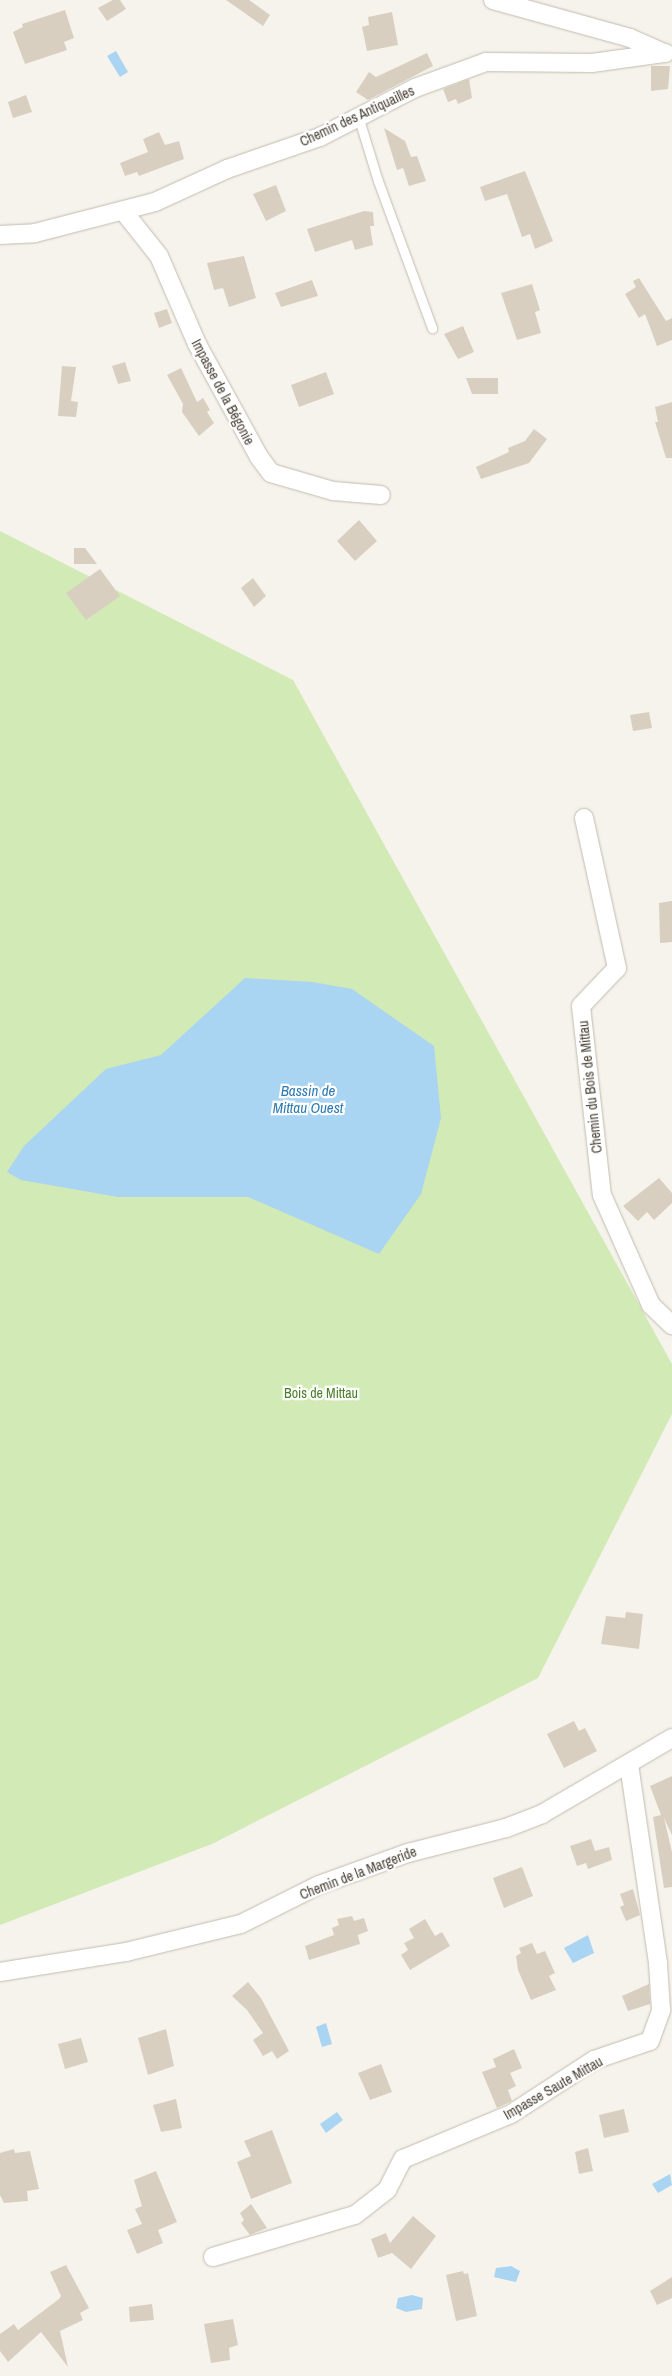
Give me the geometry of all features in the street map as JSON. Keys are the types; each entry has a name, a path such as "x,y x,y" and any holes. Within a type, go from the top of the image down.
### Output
{"street":[{"path":"493,0 630,38 668,54"},
{"name":"Chemin des Antiquailles","path":"0,235 35,234 124,212 227,169 320,137 415,88 486,62 592,63 668,54"},
{"name":"Impasse de la Bégonie","path":"124,212 159,256 197,344 259,458 271,473 333,491 381,495"},
{"name":"Chemin du Bois de Mittau","path":"584,818 617,968 581,1006 602,1195 651,1305 672,1325"},
{"name":"Chemin de la Margeride","path":"0,1972 126,1952 241,1924 319,1885 394,1858 506,1828 542,1814 672,1738"},
{"name":"Impasse Saute Mittau","path":"213,2257 355,2215 387,2190 404,2159 511,2114 594,2060 650,2041 661,2010 658,1963 629,1764"}],"lane":[{"path":"358,116 378,181 432,328"}],"green space":[{"name":"Bois de Mittau","path":"0,531 293,680 672,1364 672,1414 538,1678 212,1844 0,1925"}],"water":[{"path":"116,51 128,72 120,77 107,56"},
{"name":"Bassin de Mittau Ouest","path":"245,978 312,982 352,989 434,1046 441,1118 421,1194 379,1254 248,1197 118,1197 21,1180 7,1172 24,1146 106,1069 161,1055"},
{"path":"588,1935 594,1953 573,1963 564,1948"},
{"path":"326,2023 332,2044 322,2047 316,2027"},
{"path":"337,2112 343,2120 326,2133 320,2124"},
{"path":"670,2174 672,2185 658,2193 652,2184"},
{"path":"511,2266 520,2271 516,2282 494,2277 496,2268"},
{"path":"412,2295 423,2298 422,2309 406,2312 396,2308 398,2298"}],"building":[{"path":"113,0 120,0 126,9 107,21 98,8"},
{"path":"226,0 249,0 270,15 263,26"},
{"path":"65,10 74,38 64,42 67,50 25,64 13,32 23,27 22,24"},
{"path":"392,12 398,45 367,51 362,27 369,25 368,17"},
{"path":"427,53 433,66 368,100 356,92 369,72 376,77"},
{"path":"651,66 670,66 668,89 651,91"},
{"path":"469,79 472,98 458,104 456,99 448,102 443,89"},
{"path":"26,95 32,112 13,118 8,102"},
{"path":"384,128 405,141 411,157 417,156 426,181 409,186 403,168 397,170"},
{"path":"159,132 165,145 179,141 184,159 139,176 137,172 125,176 120,163 148,152 143,139"},
{"path":"525,171 553,241 535,249 530,234 522,237 507,194 485,201 480,187"},
{"path":"276,185 286,211 266,221 253,194"},
{"path":"364,211 373,212 374,226 370,226 373,245 355,250 352,240 315,252 307,229"},
{"path":"244,256 256,298 229,307 223,288 214,290 207,263"},
{"path":"639,278 666,321 672,318 672,340 657,346 645,314 639,318 625,294 636,287 633,281"},
{"path":"312,280 318,296 281,307 275,293"},
{"path":"532,284 540,310 535,312 541,333 517,340 501,293"},
{"path":"167,309 172,323 159,328 154,313"},
{"path":"463,326 474,352 458,359 444,334"},
{"path":"125,362 131,381 118,384 112,366"},
{"path":"62,366 76,367 71,401 78,402 76,417 58,416"},
{"path":"181,368 197,402 203,398 210,410 207,412 214,423 199,436 182,412 183,404 167,375"},
{"path":"326,372 334,394 299,407 291,385"},
{"path":"466,378 498,378 498,394 472,394"},
{"path":"672,402 672,458 666,458 655,422 658,422 655,407"},
{"path":"534,429 547,439 529,463 481,479 476,467 509,452 508,448 525,441"},
{"path":"359,520 377,541 355,561 337,541"},
{"path":"74,548 85,548 97,564 74,564"},
{"path":"100,569 120,596 86,620 66,593"},
{"path":"253,578 266,596 254,607 241,588"},
{"path":"649,712 652,728 633,731 630,715"},
{"path":"672,901 672,942 660,943 659,903"},
{"path":"659,1178 672,1193 672,1203 654,1220 647,1212 638,1221 623,1206"},
{"path":"626,1612 643,1614 639,1649 601,1644 606,1616 625,1618"},
{"path":"574,1721 579,1731 585,1728 597,1751 564,1768 547,1734"},
{"path":"672,1776 672,1835 664,1818 672,1852 672,1887 664,1888 653,1817 661,1815 650,1786"},
{"path":"591,1839 595,1851 609,1847 612,1860 588,1869 586,1863 577,1866 570,1846"},
{"path":"522,1867 533,1896 504,1908 493,1878"},
{"path":"633,1889 640,1915 626,1921 620,1907 624,1905 620,1894"},
{"path":"352,1916 354,1921 364,1918 368,1931 358,1935 360,1944 309,1960 305,1946 334,1935 332,1928 339,1925 337,1919"},
{"path":"425,1919 435,1936 442,1932 450,1946 410,1970 401,1955 408,1950 404,1943 414,1938 409,1929"},
{"path":"532,1943 537,1954 545,1951 555,1973 549,1976 556,1990 531,2000 518,1970 516,1956 521,1953 519,1948"},
{"path":"248,1982 261,1998 289,2051 277,2059 272,2051 263,2056 253,2040 263,2033 247,2010 232,1996"},
{"path":"649,1984 650,2004 628,2011 622,1996"},
{"path":"166,2029 174,2066 148,2075 138,2038"},
{"path":"81,2038 88,2062 65,2069 58,2044"},
{"path":"514,2049 522,2068 510,2073 516,2086 508,2090 512,2101 497,2108 482,2072 496,2067 493,2059"},
{"path":"381,2064 392,2092 370,2100 358,2073"},
{"path":"176,2099 182,2128 161,2132 153,2105"},
{"path":"624,2109 629,2132 604,2138 599,2115"},
{"path":"272,2130 292,2183 251,2199 237,2162 251,2156 244,2141"},
{"path":"588,2148 593,2171 579,2174 575,2152"},
{"path":"14,2149 15,2153 30,2151 39,2189 27,2191 28,2201 4,2203 0,2195 0,2153"},
{"path":"156,2171 177,2222 158,2230 163,2243 137,2254 127,2230 142,2224 135,2209 142,2206 134,2180"},
{"path":"251,2204 267,2228 250,2235 241,2223 244,2220 240,2213"},
{"path":"413,2216 436,2236 411,2269 392,2253 378,2258 371,2239 386,2233 390,2243"},
{"path":"66,2265 89,2308 80,2313 83,2320 60,2331 68,2367 41,2332 8,2362 0,2351 0,2334 14,2324 18,2330 59,2299 61,2296 50,2272"},
{"path":"463,2271 464,2274 468,2273 477,2316 456,2321 446,2275"},
{"path":"672,2277 672,2298 657,2305 650,2291"},
{"path":"152,2304 154,2320 130,2322 129,2307"},
{"path":"233,2319 238,2345 229,2348 230,2360 211,2363 204,2324"}]}
